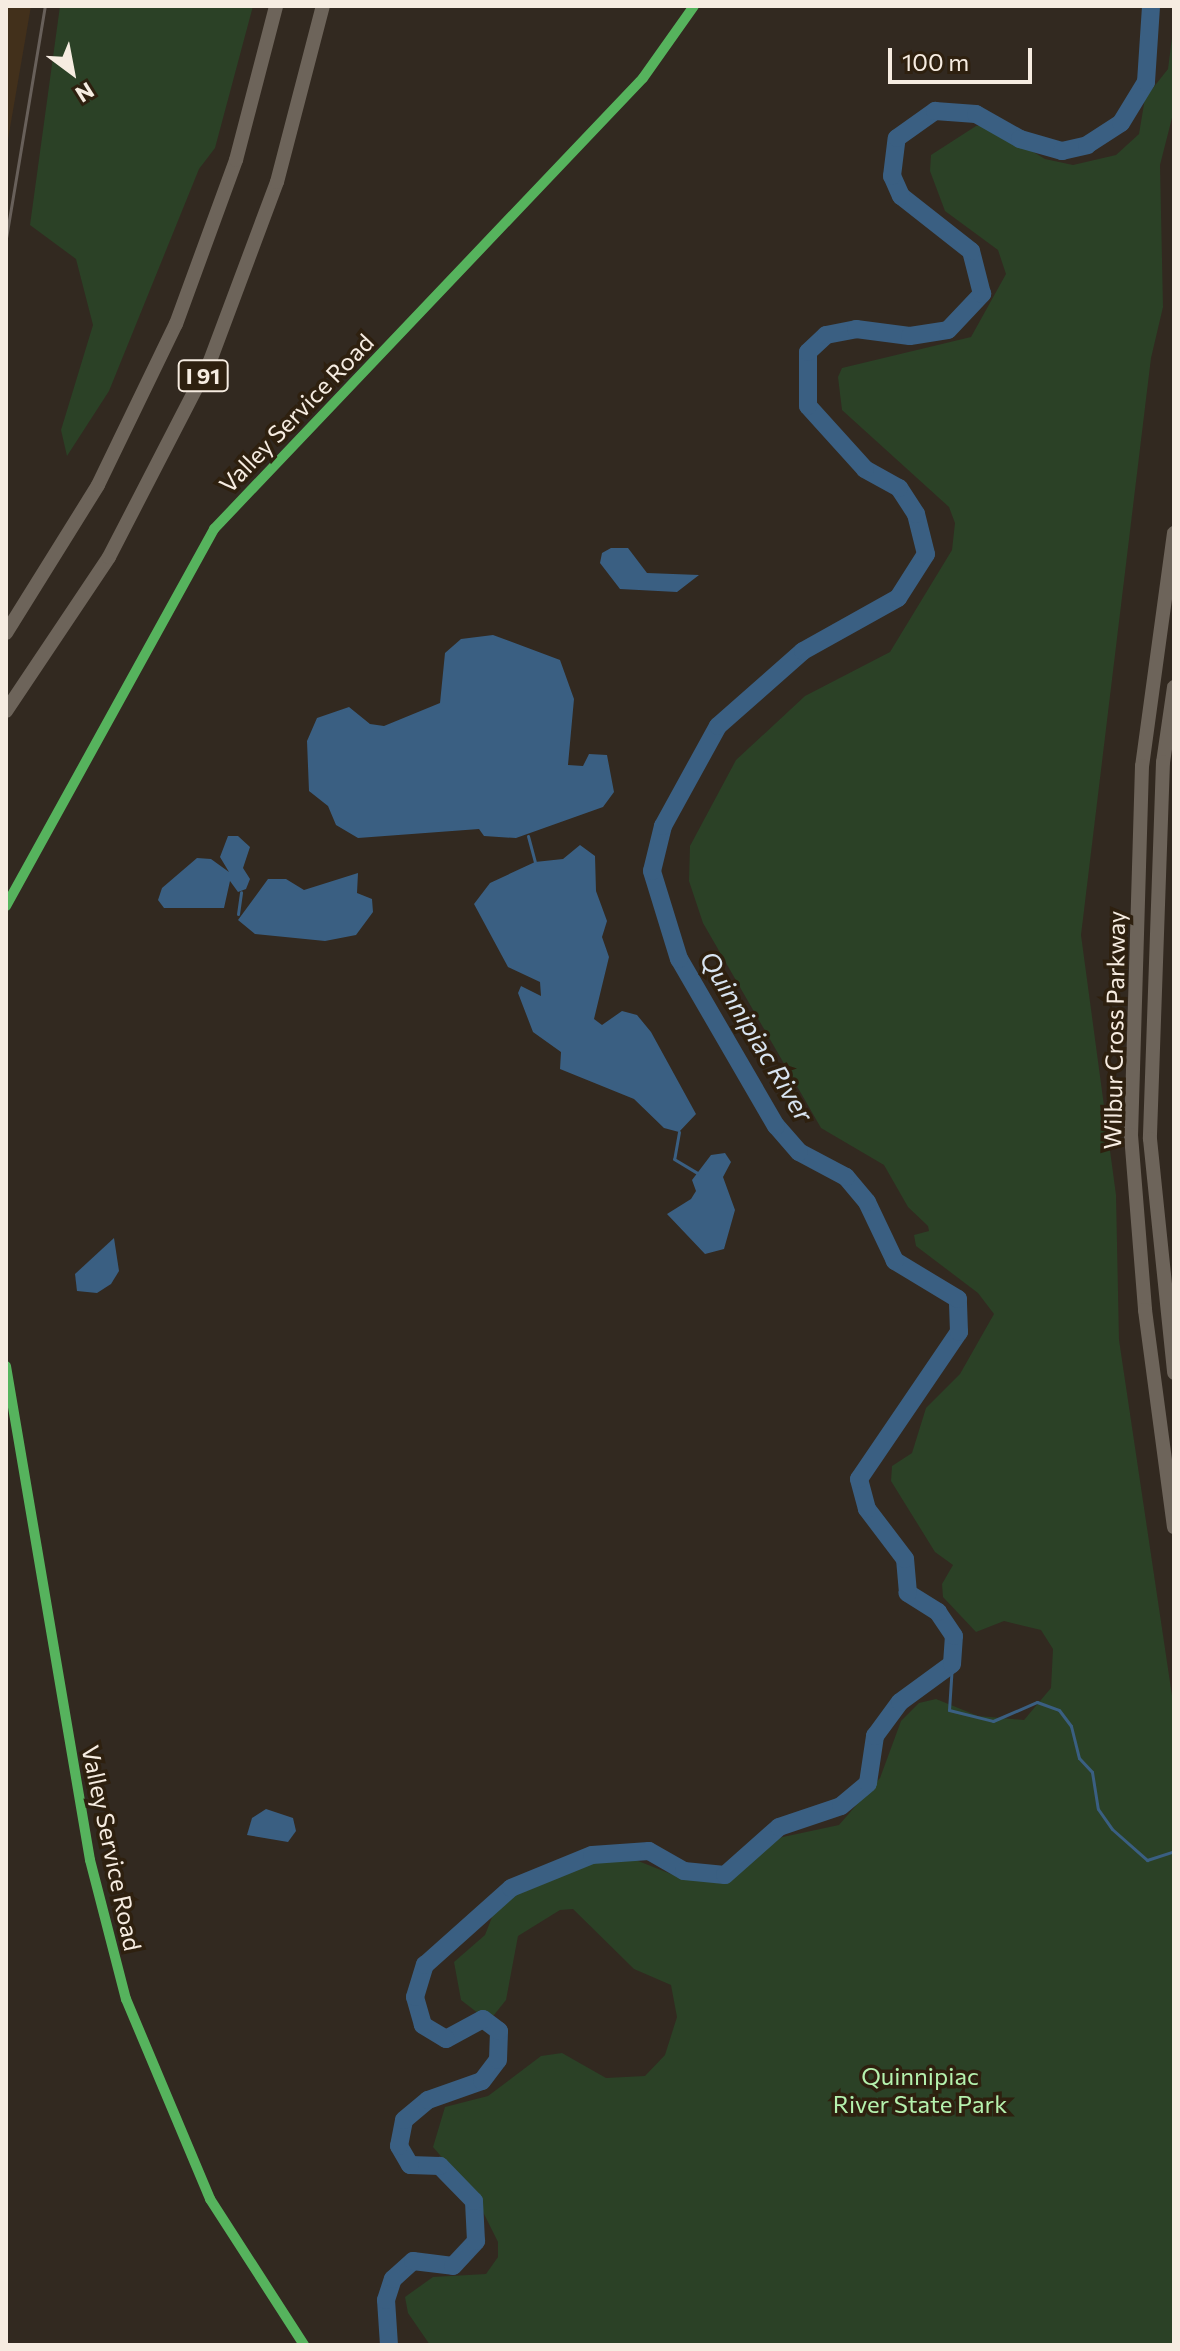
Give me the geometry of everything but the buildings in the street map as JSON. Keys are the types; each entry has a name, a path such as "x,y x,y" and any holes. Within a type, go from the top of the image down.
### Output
{"highway":[{"name":"I 91","path":"6,633 92,495 176,324 236,160 276,6"},
{"name":"I 91","path":"6,711 109,557 205,373 277,182 323,6"},
{"name":"Wilbur Cross Parkway","path":"1174,533 1142,766 1131,1135 1145,1310 1174,1527"},
{"name":"Wilbur Cross Parkway","path":"1174,687 1163,762 1150,1139 1174,1373"}],"street":[{"name":"Valley Service Road","path":"6,906 214,529 643,78 694,6"},
{"name":"Valley Service Road","path":"6,1366 90,1860 126,1999 210,2199 304,2345"}],"shaded area":[{"path":"6,6 31,6 6,151"}],"green space":[{"path":"60,6 253,6 215,148 199,169 109,391 67,456 61,430 93,325 76,259 30,225"},
{"name":"Quinnipiac River State Park","path":"1174,22 1174,110 1160,165 1163,307 1151,358 1081,935 1116,1195 1119,1340 1174,1709 1174,2345 430,2345 408,2313 405,2297 433,2277 486,2274 498,2257 498,2242 475,2196 433,2147 445,2107 488,2096 541,2056 562,2053 606,2078 645,2076 665,2055 677,2017 671,1985 634,1969 573,1909 560,1910 518,1936 506,2000 494,2015 483,2017 461,2000 454,1962 485,1935 498,1902 618,1853 676,1876 723,1875 764,1841 839,1825 880,1778 901,1721 919,1703 936,1699 978,1716 1024,1720 1051,1688 1053,1649 1041,1630 1004,1621 976,1632 943,1597 942,1584 953,1565 935,1552 891,1481 892,1466 912,1453 926,1408 960,1374 994,1314 978,1293 916,1246 914,1235 929,1231 928,1226 908,1207 884,1165 821,1128 703,923 689,881 690,846 736,760 805,696 890,652 952,550 955,523 949,507 842,410 838,377 842,368 971,337 1006,274 998,250 945,211 930,171 931,155 976,126 990,126 1045,159 1073,165 1116,155 1139,134 1145,98 1168,69"}],"water":[{"path":"611,548 628,548 647,573 699,575 677,592 620,589 600,563 602,553"},
{"path":"493,635 560,660 574,699 568,765 583,766 589,754 607,755 614,792 603,807 516,838 484,836 479,829 358,838 336,825 328,806 309,791 307,741 317,718 349,707 370,724 384,726 440,703 445,653 461,639"},
{"path":"228,836 238,836 250,847 243,868 250,879 246,889 238,892 230,881 224,908 164,908 158,900 162,888 197,858 211,859 229,872 220,857"},
{"path":"580,845 595,856 596,891 607,921 602,937 609,957 594,1019 602,1025 622,1011 637,1015 651,1032 696,1114 679,1132 664,1128 634,1099 560,1069 561,1052 533,1032 518,993 521,986 541,996 540,982 508,967 474,904 490,883 535,862 563,859"},
{"path":"358,873 357,893 372,899 373,912 356,935 325,941 255,934 238,920 268,879 286,879 304,890"},
{"path":"725,1153 731,1162 723,1177 735,1210 724,1249 705,1254 667,1214 691,1199 696,1191 692,1180 711,1155"},
{"path":"114,1238 119,1271 111,1284 97,1293 77,1291 75,1274"},
{"path":"266,1809 293,1818 296,1831 288,1842 247,1835 252,1818"}],"waterway":[{"name":"Quinnipiac River","path":"389,2345 386,2300 393,2279 413,2261 453,2266 476,2241 474,2201 440,2166 410,2165 399,2146 404,2120 428,2100 482,2081 498,2060 499,2031 483,2019 446,2039 423,2025 415,1997 425,1965 511,1888 592,1855 649,1851 684,1871 725,1875 779,1827 841,1806 868,1783 875,1736 900,1702 952,1664 954,1636 938,1612 908,1593 905,1559 867,1509 859,1479 959,1332 958,1299 895,1261 867,1202 846,1177 799,1152 776,1126 679,959 652,871 663,826 718,726 803,651 898,598 926,554 916,514 899,488 865,469 808,406 808,352 826,335 856,329 910,336 948,330 982,294 971,251 901,196 892,176 897,138 935,111 976,114 1020,139 1062,151 1087,145 1121,123 1146,82 1151,6"},
{"path":"528,836 535,862"},
{"path":"238,914 241,892"},
{"path":"679,1132 674,1159 697,1173"},
{"path":"952,1664 949,1710 993,1721 1037,1702 1059,1710 1071,1726 1079,1758 1092,1772 1098,1809 1112,1829 1147,1860 1174,1851"}],"railway":[{"path":"6,238 45,6"}],"cycle path":[{"path":"6,906 214,529 643,78 694,6"},
{"path":"6,1366 90,1860 126,1999 210,2199 304,2345"}]}
